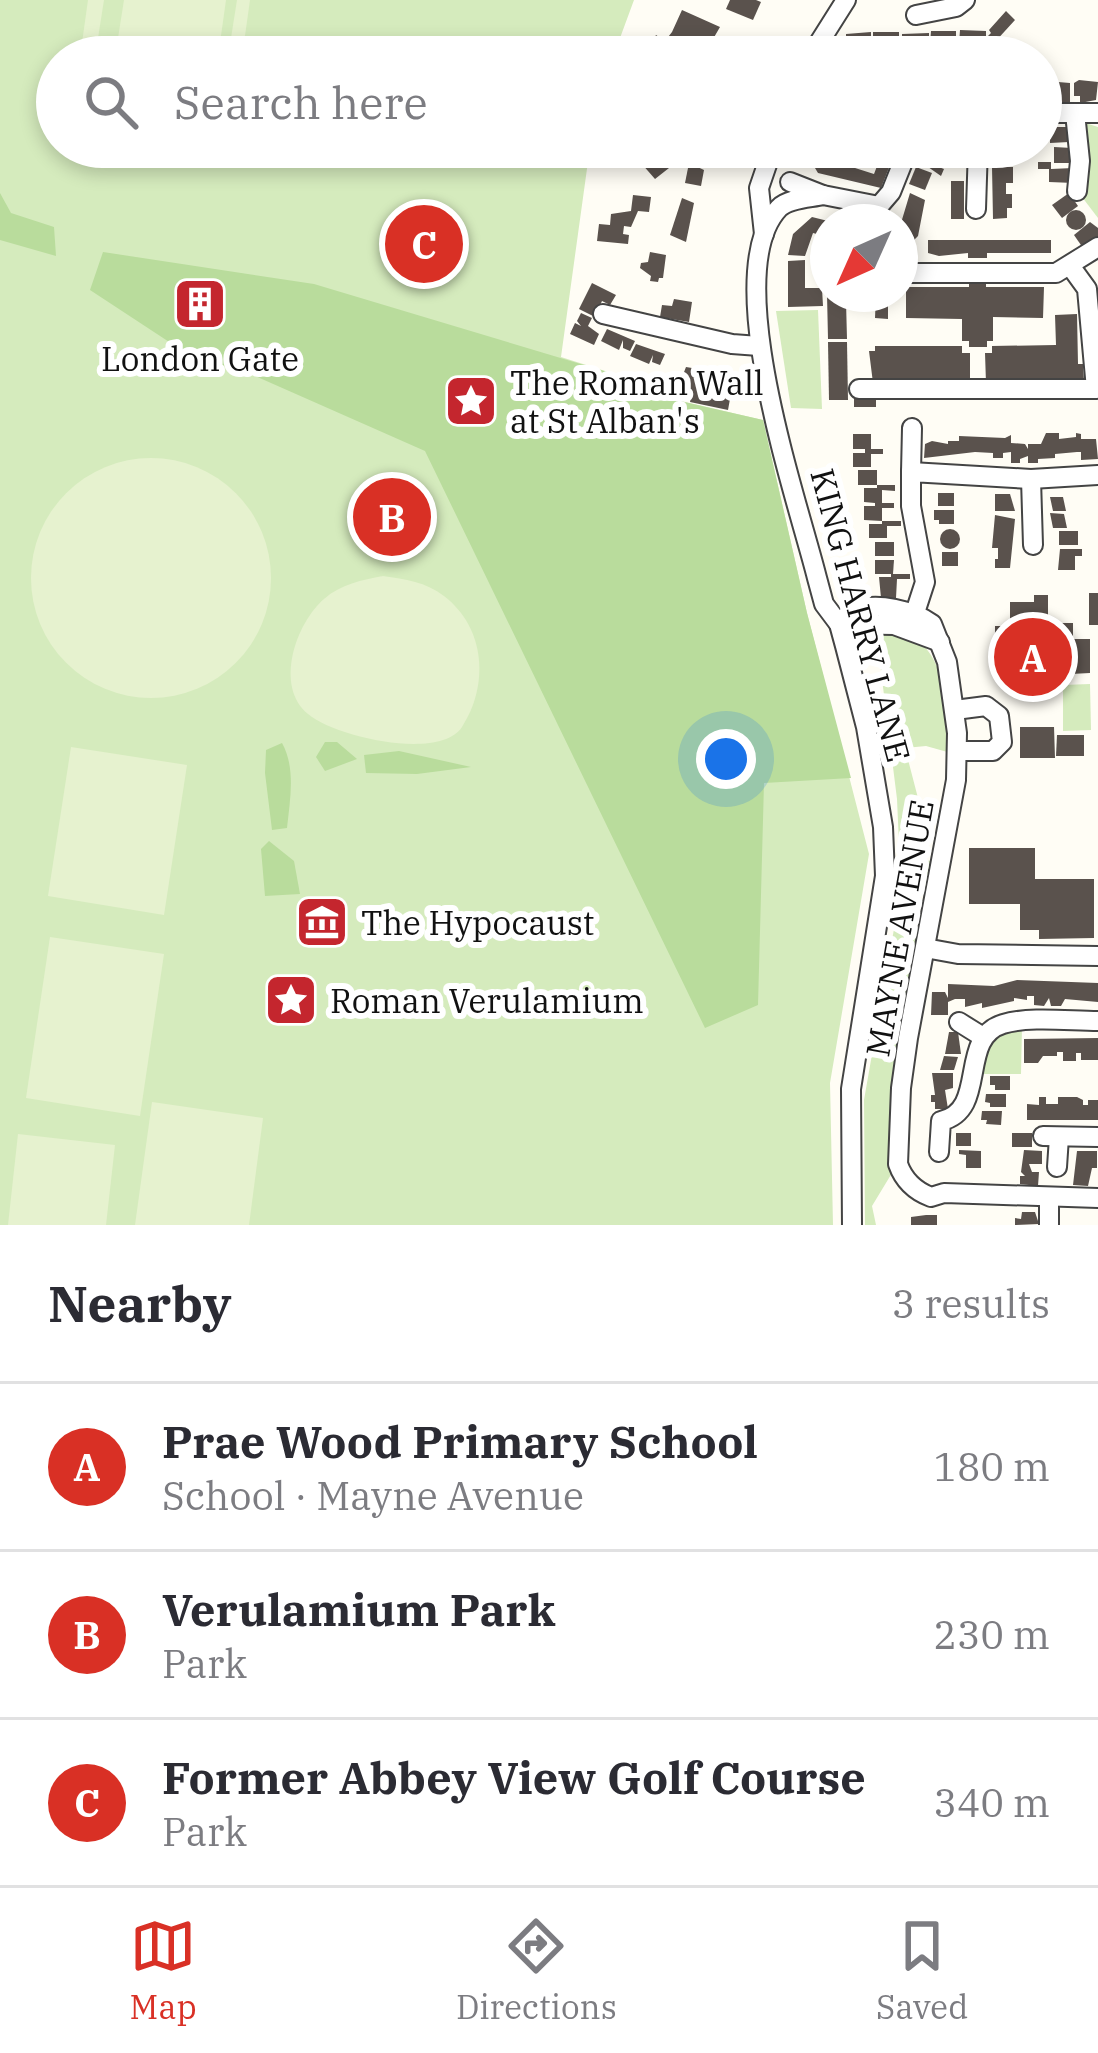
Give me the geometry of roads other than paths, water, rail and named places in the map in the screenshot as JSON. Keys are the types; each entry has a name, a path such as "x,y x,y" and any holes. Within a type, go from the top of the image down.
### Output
{"street":[{"path":"823,36 846,0"},
{"path":"916,14 956,7 965,0"},
{"path":"1062,113 1098,112"},
{"path":"1076,113 1077,191"},
{"name":"KING HARRY LANE","path":"775,168 778,191 754,281 759,346 824,604 839,624 877,781 884,860 851,1089 852,1225"},
{"path":"886,204 901,168"},
{"path":"976,209 977,168"},
{"path":"778,191 850,204"},
{"path":"918,273 1056,273 1098,248"},
{"path":"860,389 1096,389 1087,289 1071,267"},
{"path":"603,314 759,346"},
{"path":"912,428 910,506 925,567 924,592 913,621"},
{"path":"911,472 1031,479 1098,475"},
{"path":"1031,479 1033,545"},
{"name":"MAYNE AVENUE","path":"839,624 913,621 940,643 955,710 958,751 950,817 901,1088 900,1154 921,1179 944,1193 1098,1198"},
{"path":"955,710 986,706 999,716 1003,731 1002,742 993,751 958,751"},
{"path":"926,949 958,954 1098,956"},
{"path":"939,1152 933,1120 955,1116 964,1107 983,1037 1007,1022 1098,1021"},
{"path":"959,1022 983,1037"},
{"path":"1057,1167 1051,1137 1098,1137"},
{"path":"1048,1225 1049,1198"}],"place":[{"name":"Former Abbey View Golf Course","path":"424,244"},
{"name":"London Gate","path":"200,304"},
{"name":"The Roman Wall at St Alban's","path":"471,401"},
{"name":"Verulamium Park","path":"392,517"},
{"name":"Prae Wood Primary School","path":"1033,657"},
{"name":"The Hypocaust","path":"322,922"},
{"name":"Roman Verulamium","path":"291,1000"}]}
